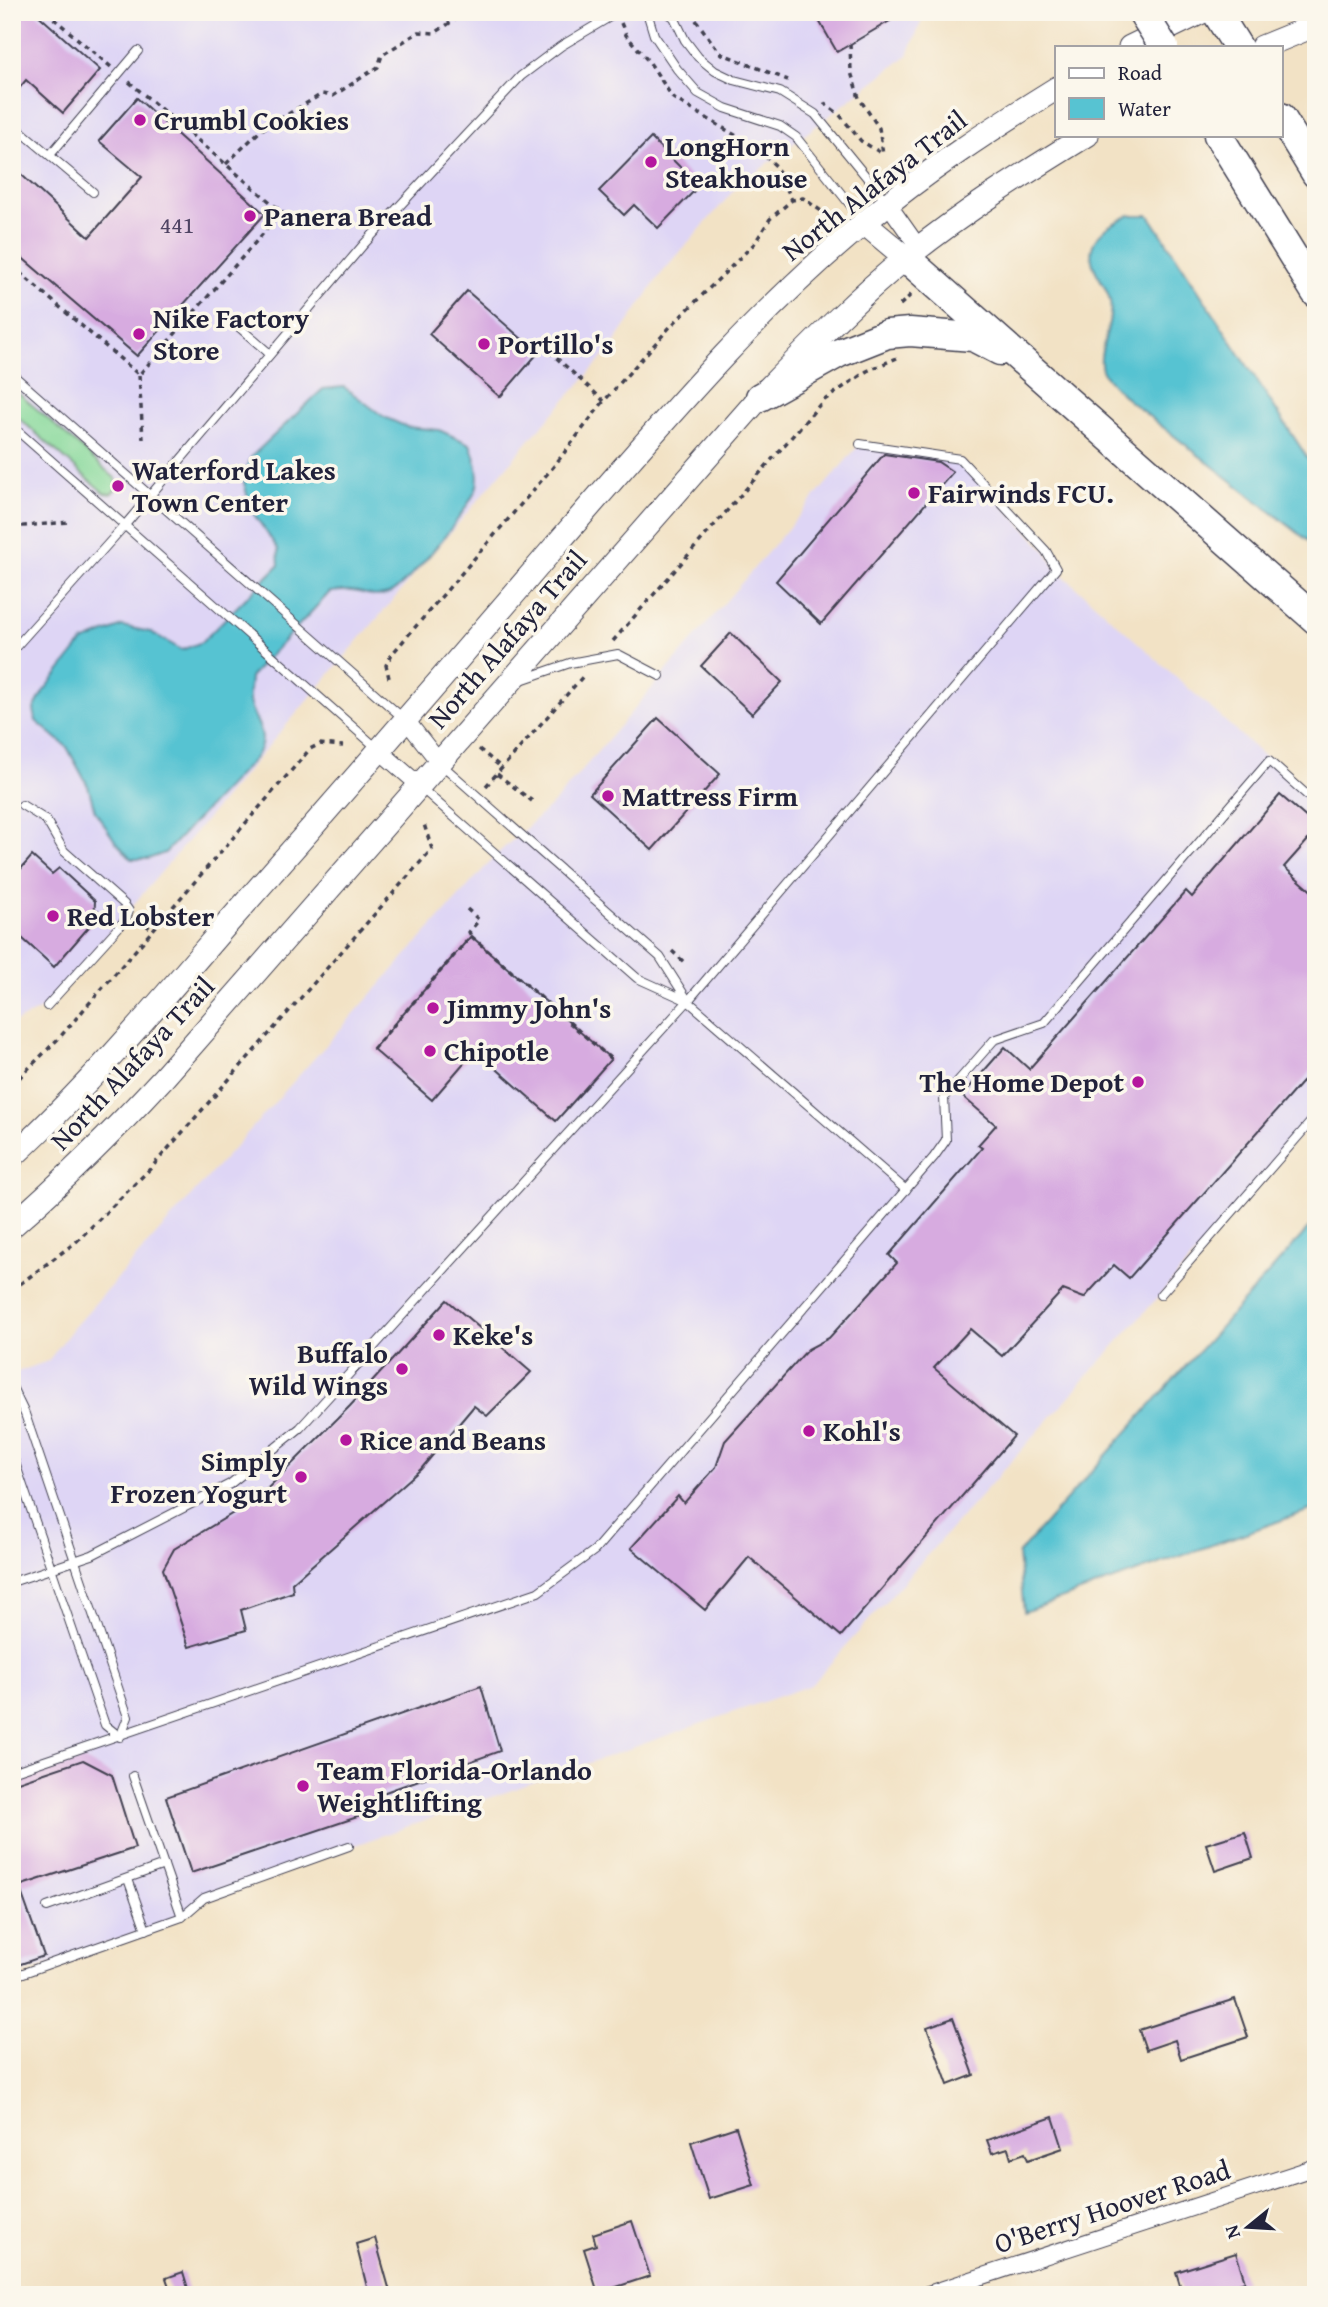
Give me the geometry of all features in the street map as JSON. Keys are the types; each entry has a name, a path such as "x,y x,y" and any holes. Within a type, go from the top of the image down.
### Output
{"highway":[{"path":"1142,12 1163,46"},
{"path":"1216,12 1237,46"},
{"path":"1282,119 1316,174"},
{"path":"1219,136 1316,293"},
{"path":"913,253 1031,368 1316,620"},
{"path":"760,397 839,353 887,334 910,332 973,337 1031,368"}],"main road":[{"path":"1132,46 1202,12"},
{"path":"1264,46 1316,25"},
{"name":"North Alafaya Trail","path":"12,1157 111,1056 380,751 705,374 785,294 864,223 1002,122 1055,89"},
{"name":"North Alafaya Trail","path":"12,1226 92,1153 164,1077 760,397 853,305 913,253 992,196 1085,136"},
{"path":"864,223 913,253"}],"street":[{"path":"888,204 913,253"},
{"path":"405,720 439,762"},
{"path":"380,751 419,785"},
{"name":"O'Berry Hoover Road","path":"925,2295 1316,2167"}],"lane":[{"path":"12,651 125,526 363,244 521,76 561,46 618,12"},
{"path":"647,12 654,35 698,93 725,108 780,127 796,137 864,223"},
{"path":"666,12 674,17 685,40 698,57 715,71 734,80 780,92 815,114 888,204"},
{"path":"50,155 138,51"},
{"path":"16,127 93,192"},
{"path":"232,321 270,354"},
{"path":"12,374 405,720"},
{"path":"12,426 380,751"},
{"path":"12,1582 92,1555 230,1483 300,1428 688,1000 1056,569 1046,551 960,459 860,444"},
{"path":"508,684 570,663 618,654 660,676"},
{"path":"12,1772 538,1592 595,1550 906,1190 946,1140 944,1097 994,1040 1044,1023 1269,761 1316,803"},
{"path":"439,762 660,957 688,1000 906,1190"},
{"path":"419,785 637,978 688,1000"},
{"path":"22,805 46,820 64,851 129,911 125,919 47,1006"},
{"path":"1160,1295 1316,1116"},
{"path":"12,1387 26,1414 128,1717 120,1737"},
{"path":"12,1454 105,1725 120,1737"},
{"path":"134,1776 182,1917"},
{"path":"12,1977 182,1917 204,1898 349,1846"},
{"path":"47,1907 164,1865"},
{"path":"128,1879 146,1930"}],"path":[{"path":"46,12 282,212 139,375 143,439"},
{"path":"226,164 261,130 322,94 333,96 378,67 382,55 391,49 419,32 435,33 466,12"},
{"path":"850,44 851,72 859,98 879,128 883,154"},
{"path":"388,678 386,665 391,654 554,466 604,401 670,327 754,244 770,219 792,200 803,198 824,213"},
{"path":"12,266 139,375"},
{"path":"900,305 918,288"},
{"path":"549,351 604,401"},
{"path":"486,786 822,401 867,371 898,357"},
{"path":"12,527 69,522"},
{"path":"12,1085 61,1037 310,749 320,744 344,746"},
{"path":"475,745 502,768"},
{"path":"497,774 533,801"},
{"path":"12,1290 76,1242 151,1168 414,870 432,849 423,821"},
{"path":"467,909 479,920 469,932 471,936 611,1059"},
{"path":"373,1049 471,936"},
{"path":"665,945 685,963"}],"shaded area":[{"name":"Waterford Lakes Town Center","path":"12,12 925,12 908,55 736,188 661,274 609,351 531,438 47,1006 12,1024"},
{"path":"860,444 960,459 1046,551 1056,569 1316,803 1316,1116 1160,1295 811,1685 204,1898 182,1917 12,1977 12,1374 48,1361 74,1327 497,854 554,803"}],"green space":[{"path":"12,391 21,395 116,479 116,489 111,494 104,493 12,412"}],"water":[{"path":"1130,215 1149,215 1316,471 1316,547 1127,399 1104,374 1101,355 1111,310 1108,294 1094,267 1091,253 1099,235"},
{"path":"344,387 384,417 407,427 439,430 470,444 478,475 473,496 438,545 397,589 378,596 348,591 330,592 250,677 249,702 262,736 262,743 255,758 165,853 148,859 131,859 95,811 88,786 67,747 36,721 34,709 43,692 83,642 122,626 150,632 182,650 202,642 279,565 278,549 251,510 242,475 252,456 323,389"},
{"path":"1316,1220 1316,1508 1024,1612 1018,1554"}],"building":[{"path":"12,12 35,12 100,70 63,113 26,80 12,97"},
{"path":"814,12 905,12 837,52"},
{"path":"137,98 265,214 137,356 12,249 12,166 89,237 142,177 99,141"},
{"name":"LongHorn Steakhouse","path":"651,138 699,186 658,228 634,205 624,215 599,191"},
{"name":"Portillo's","path":"467,291 538,353 500,397 429,334"},
{"path":"884,454 938,462 953,472 821,624 776,581"},
{"path":"731,633 782,682 752,714 701,666"},
{"path":"658,718 720,774 652,850 590,794"},
{"path":"1280,795 1316,826 1316,831 1284,867 1316,895 1316,1066 1129,1278 1114,1265 1084,1298 1063,1290 1002,1356 970,1329 934,1368 1014,1436 841,1636 749,1557 705,1610 631,1548 678,1496 684,1503 716,1467 725,1441 808,1349 829,1338 897,1263 889,1255 982,1148 978,1145 996,1125 962,1096 1005,1047 1029,1069 1186,891 1192,897"},
{"name":"Red Lobster","path":"32,856 52,874 59,868 95,901 94,921 54,967 12,929 12,879"},
{"path":"471,936 611,1059 556,1121 475,1050 432,1100 373,1049"},
{"path":"447,1300 531,1372 487,1416 474,1406 421,1469 292,1583 293,1592 241,1610 246,1630 189,1647 163,1569 174,1549 258,1498 350,1406"},
{"path":"481,1686 500,1751 377,1795 381,1809 191,1873 166,1797"},
{"path":"83,1760 112,1775 135,1848 19,1886 44,1956 12,1967 12,1784"},
{"path":"1245,1832 1253,1858 1215,1871 1206,1844"},
{"path":"1235,1999 1248,2037 1181,2059 1175,2040 1146,2050 1139,2030"},
{"path":"953,2018 974,2075 948,2085 927,2027"},
{"path":"1053,2117 1063,2148 1028,2160 1025,2153 1011,2158 1008,2148 992,2153 987,2140"},
{"path":"736,2127 754,2185 709,2199 691,2142"},
{"path":"632,2221 650,2276 598,2293 584,2249 596,2245 593,2234"},
{"path":"375,2238 391,2295 369,2295 356,2244"},
{"path":"1236,2253 1245,2281 1203,2295 1183,2295 1176,2272"},
{"path":"183,2272 190,2295 172,2295 166,2278"}],"place":[{"name":"Crumbl Cookies","path":"140,120"},
{"name":"LongHorn Steakhouse","path":"651,162"},
{"name":"Panera Bread","path":"250,216"},
{"name":"Nike Factory Store","path":"139,334"},
{"name":"Portillo's","path":"484,344"},
{"name":"Waterford Lakes Town Center","path":"118,486"},
{"name":"Fairwinds FCU.","path":"914,493"},
{"name":"Mattress Firm","path":"608,796"},
{"name":"Red Lobster","path":"53,916"},
{"name":"Jimmy John's","path":"433,1008"},
{"name":"Chipotle","path":"430,1051"},
{"name":"The Home Depot","path":"1138,1082"},
{"name":"Keke's","path":"439,1335"},
{"name":"Buffalo Wild Wings","path":"402,1369"},
{"name":"Kohl's","path":"809,1431"},
{"name":"Rice and Beans","path":"346,1440"},
{"name":"Simply Frozen Yogurt","path":"301,1477"},
{"name":"Team Florida-Orlando Weightlifting","path":"303,1786"}]}
